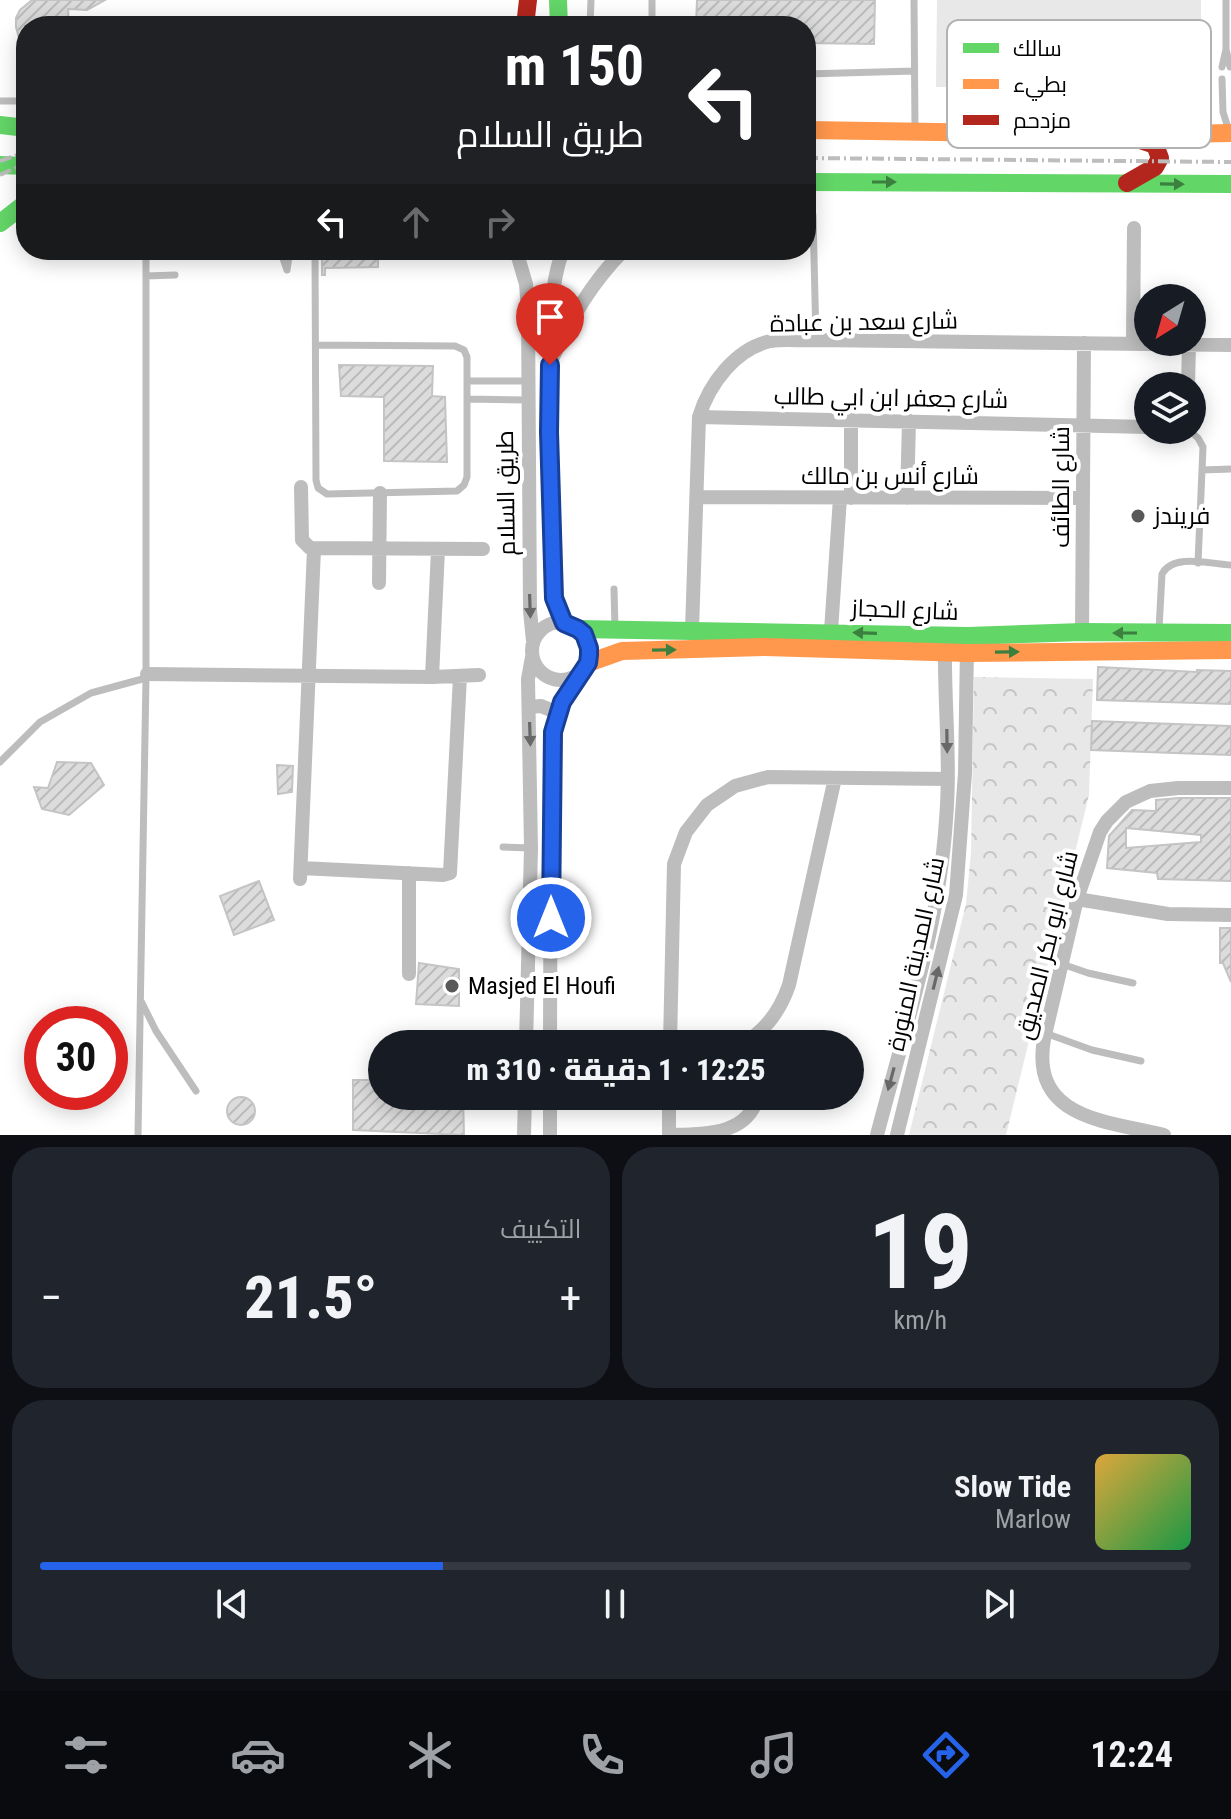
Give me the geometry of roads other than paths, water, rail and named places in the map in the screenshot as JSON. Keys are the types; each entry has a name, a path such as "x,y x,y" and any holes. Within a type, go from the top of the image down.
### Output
{"street":[{"path":"816,130 947,132"},
{"path":"1127,183 1155,167 1160,154 1157,148"},
{"path":"816,182 1231,184"},
{"path":"0,223 16,211"},
{"path":"1133,343 1134,228"},
{"name":"طريق السلام","path":"519,260 528,299 530,611 533,649 528,679 531,848 526,1030"},
{"name":"طريق السلام","path":"560,260 554,284 549,432 554,598 571,626"},
{"path":"550,365 575,311 615,260"},
{"name":"شارع سعد بن عبادة","path":"692,630 699,417 710,389 732,363 746,353 772,341 1133,343"},
{"name":"شارع الطائف","path":"1082,632 1084,343"},
{"name":"شارع سعد بن عبادة","path":"1206,344 1231,345"},
{"name":"شارع جعفر ابن ابي طالب","path":"699,417 1134,426"},
{"path":"831,631 846,498 851,419"},
{"path":"907,498 909,421"},
{"path":"301,487 302,540 314,549 483,549"},
{"path":"379,583 380,493"},
{"name":"شارع أنس بن مالك","path":"697,497 1082,498"},
{"path":"314,549 301,874 445,875 451,871 460,676"},
{"path":"432,677 438,550"},
{"path":"550,1030 551,747 558,713 582,669 588,641 571,626 549,625 537,634 533,649 540,671 554,679 570,679 582,669"},
{"name":"شارع الحجاز","path":"571,626 615,630 831,631 945,644"},
{"name":"شارع الحجاز","path":"967,644 1082,632 1231,633"},
{"name":"شارع الحجاز","path":"582,669 608,654 635,650 945,644 1231,650"},
{"name":"شارع المدينة المنورة","path":"877,1135 929,937 946,822 945,644"},
{"name":"شارع المدينة المنورة","path":"897,1135 956,895 965,773 967,644"},
{"path":"146,676 479,675"},
{"path":"529,707 541,706 558,713"},
{"path":"670,1030 674,864 686,832 707,805 735,786 768,777 948,779"},
{"path":"762,1030 782,1006 793,973 835,778"},
{"name":"شارع ابو بكر الصديق","path":"1164,1135 1082,1115 1057,1099 1044,1073 1045,1033 1077,899 1100,832 1126,802 1150,791 1231,788"},
{"path":"409,873 409,974"},
{"path":"1077,899 1168,914 1231,915"},
{"path":"770,1030 772,1020"},
{"path":"524,1135 525,1110"},
{"path":"550,1110 550,1135"},
{"path":"669,1110 669,1135 727,1133 738,1129 754,1110"}],"lane":[{"path":"914,0 915,132"},
{"path":"1226,0 1226,67"},
{"path":"816,74 914,71"},
{"path":"1225,84 1223,112 1230,127"},
{"path":"138,1135 146,676 146,260"},
{"path":"284,260 287,270 288,260"},
{"path":"315,260 316,480 318,488 327,494 380,493 457,491 464,485 467,477 467,357 464,350 458,347 316,345"},
{"path":"814,260 816,340"},
{"path":"146,276 175,275"},
{"path":"467,381 528,381"},
{"path":"467,399 528,400"},
{"path":"1198,563 1201,444"},
{"path":"1202,470 1231,469"},
{"path":"1158,633 1161,581 1165,568 1177,562 1231,565"},
{"path":"614,589 615,630"},
{"path":"0,762 40,722 91,693 146,676"},
{"path":"503,847 531,848"},
{"path":"1061,963 1088,973 1133,983"},
{"path":"140,999 196,1091"},
{"path":"1045,1033 1092,1050 1141,1061"}],"railway":[{"path":"0,161 16,155"},
{"path":"816,158 1231,162"},
{"path":"0,175 16,168"}],"place":[{"name":"فريندز","path":"1138,516"},
{"name":"Masjed El Houfi","path":"452,986"}]}
